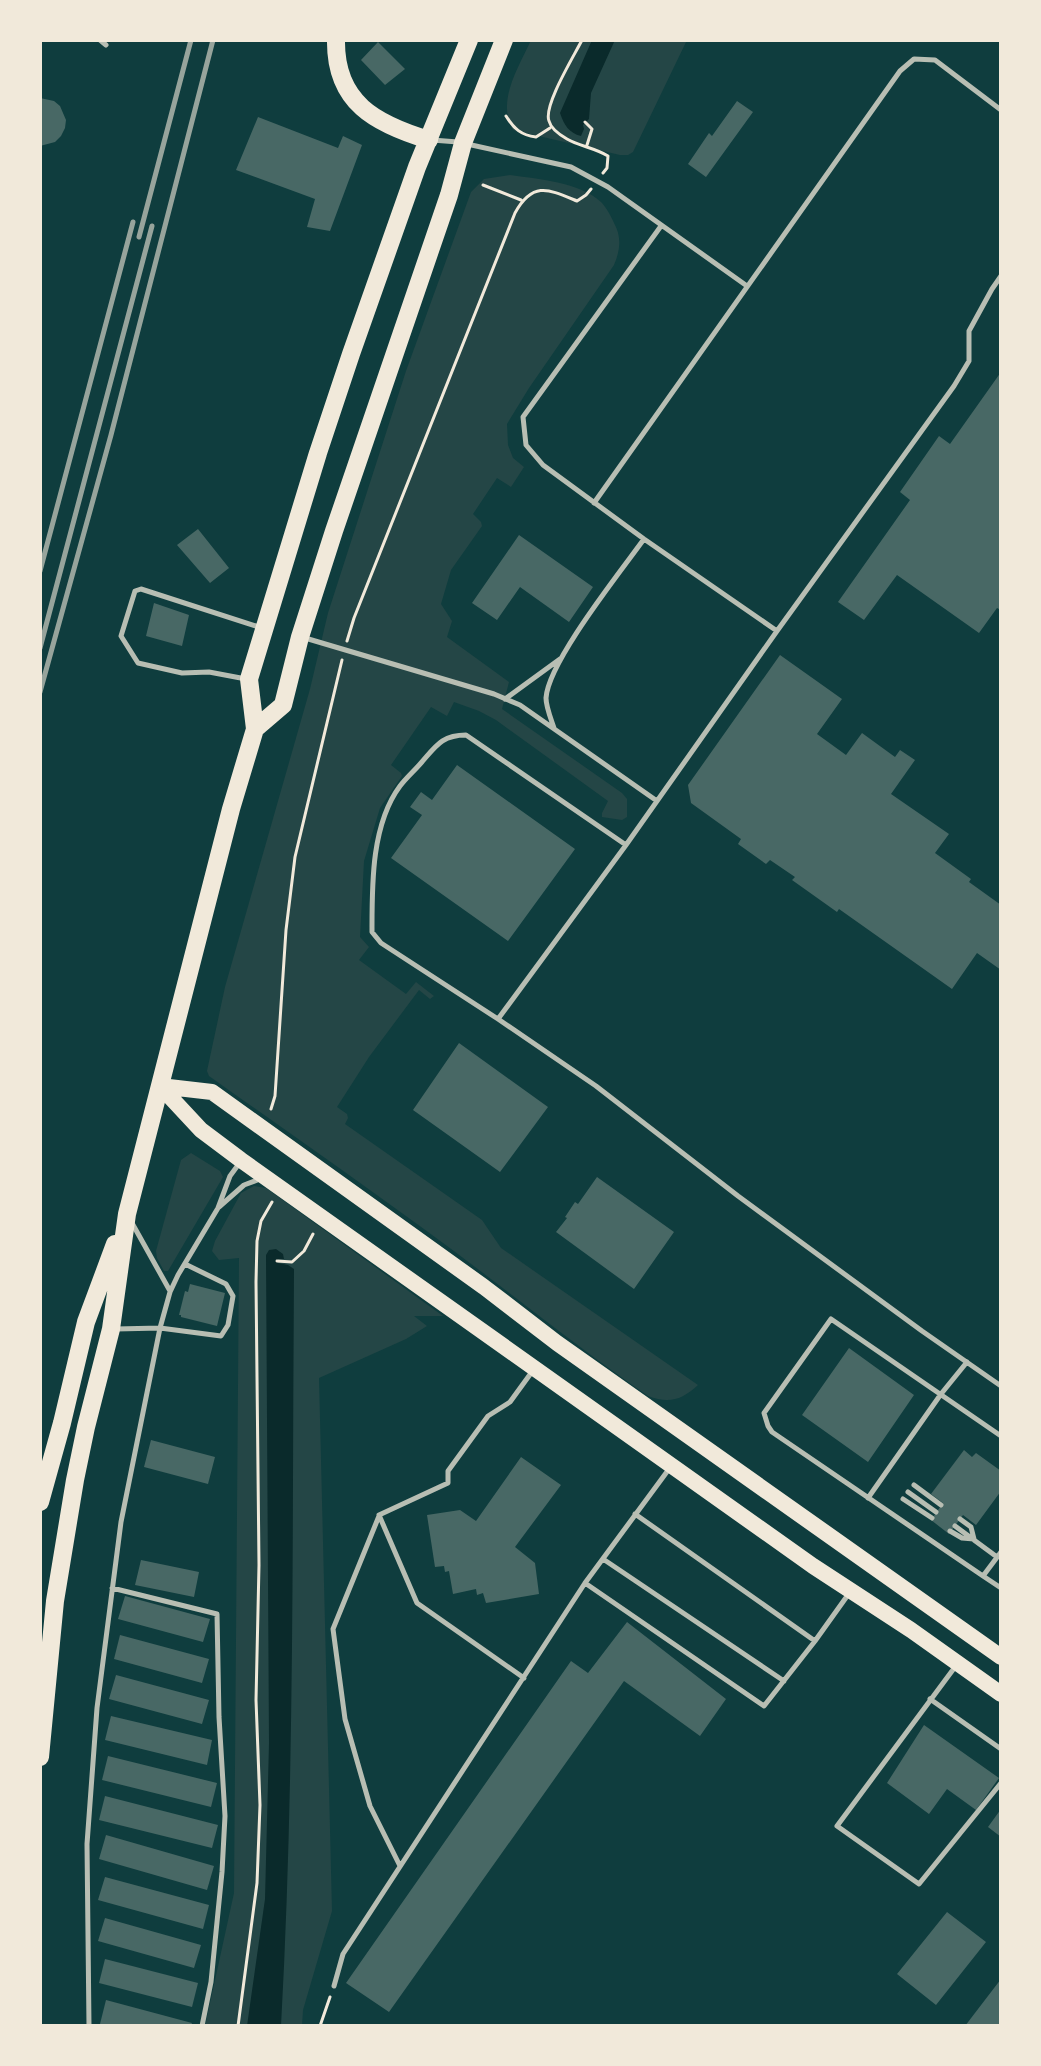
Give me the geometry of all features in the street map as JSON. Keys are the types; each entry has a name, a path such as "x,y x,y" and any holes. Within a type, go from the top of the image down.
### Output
{"highway":[{"path":"336,40 342,79 359,105 386,125 429,140"},
{"path":"40,1502 86,1322 127,1214 231,809 255,729 249,679 263,629 322,439 397,225 469,40"},
{"path":"255,729 283,705 300,637 352,475 449,195 463,143 504,40"},
{"path":"40,1757 63,1545 86,1427 111,1329 127,1214"}],"main road":[{"path":"160,1086 201,1130 265,1178 1001,1694"},
{"path":"160,1086 212,1092 557,1343 1001,1657"}],"lane":[{"path":"100,40 106,45"},
{"path":"594,503 900,71 914,59 935,60 1001,110"},
{"path":"429,140 463,143 571,167 597,180 747,286"},
{"path":"661,226 523,417 526,445 543,465 594,503 777,631"},
{"path":"498,1019 954,386 969,361 969,331 1001,276"},
{"path":"555,730 546,699 561,658 644,539"},
{"path":"249,679 209,672 182,673 138,663 121,636 135,591 141,589 263,629"},
{"path":"300,637 520,705 657,801"},
{"path":"505,699 561,658"},
{"path":"626,845 466,735 451,735 439,742 399,787 388,808 372,882 372,932 381,943 606,1094 727,1188 1001,1386"},
{"path":"89,2026 87,1844 97,1708 128,1484 170,1292 218,1208 230,1176 241,1160"},
{"path":"218,1208 244,1185 265,1178"},
{"path":"127,1214 170,1292"},
{"path":"111,1329 160,1328 221,1336 228,1325 233,1296 226,1284 185,1264"},
{"path":"1001,1436 831,1319 766,1408 765,1418 772,1432 1001,1588"},
{"path":"868,1498 967,1362"},
{"path":"400,1866 370,1806 345,1719 333,1629 379,1515 448,1483 448,1471 488,1416 510,1402 534,1368"},
{"path":"334,1986 343,1954 585,1583 671,1465"},
{"path":"914,1485 941,1505"},
{"path":"903,1499 934,1515 908,1492"},
{"path":"635,1514 815,1641"},
{"path":"379,1515 417,1603 524,1678"},
{"path":"960,1519 971,1527 974,1539"},
{"path":"953,1528 999,1554 983,1576"},
{"path":"603,1559 784,1681"},
{"path":"585,1583 764,1706 851,1591"},
{"path":"112,1588 217,1614 225,1816 211,1982 202,2026"},
{"path":"958,1663 837,1826 919,1884 1001,1783"},
{"path":"930,1699 1001,1749"}],"path":[{"path":"582,40 550,105 547,118 551,127 568,140 587,145 608,156 607,168"},
{"path":"506,116 523,135 536,137 551,127"},
{"path":"585,122 592,129 587,145"},
{"path":"483,185 522,200"},
{"path":"349,636 515,213 522,200 542,190 557,192 577,201 586,195"},
{"path":"271,1109 275,1096 286,930 295,857 339,669"},
{"path":"238,2026 257,1883 260,1805 256,1700 259,1565 256,1282 257,1241 261,1221 271,1204"},
{"path":"277,1261 292,1262 304,1251 313,1234"},
{"path":"320,2026 334,1986"}],"shaded area":[{"path":"531,40 687,40 633,152 620,155 513,130 508,119 508,96"},
{"path":"592,40 615,40 591,93 589,119 583,125 581,136 568,128 560,113"},
{"path":"510,175 558,182 592,195 603,204 611,217 618,234 619,249 614,265 507,424 508,445 513,458 524,467 511,487 497,478 473,514 482,526 451,570 441,604 452,621 447,637 509,682 502,709 622,793 627,799 627,817 622,820 602,817 608,801 496,720 454,702 447,716 431,707 391,765 402,776 380,808 364,861 360,937 369,947 359,960 406,994 416,982 434,996 430,999 419,990 369,1057 337,1107 347,1114 345,1124 482,1220 501,1248 698,1385 681,1397 669,1400 648,1396 627,1382 418,1225 209,1076 207,1071 225,987 310,689 328,613 406,371 471,192 484,179"},
{"path":"191,1153 220,1171 223,1177 168,1271 164,1271 156,1251 181,1160"},
{"path":"254,1186 266,1188 443,1316 414,1316 427,1326 406,1339 319,1378 332,1911 303,2010 302,2026 205,2026 234,1893 239,1258 219,1260 212,1251 241,1193"},
{"path":"276,1249 284,1259 278,1259 278,1263 294,1269 289,1837 281,2026 247,2026 265,1899 269,1743 266,1255 269,1250"}],"building":[{"path":"378,42 405,69 385,85 361,60"},
{"path":"40,98 54,101 60,106 66,120 61,136 55,142 40,146"},
{"path":"737,101 753,112 706,177 688,164 709,133 712,136"},
{"path":"258,117 338,148 343,136 362,145 330,231 307,227 315,199 236,170"},
{"path":"1001,372 1001,610 997,608 979,633 897,575 864,620 838,602 910,500 900,492 939,436 950,444"},
{"path":"198,529 229,568 210,583 177,545"},
{"path":"519,535 593,587 569,622 520,587 497,620 472,603"},
{"path":"154,603 189,615 182,646 146,636"},
{"path":"780,655 842,699 817,734 846,755 862,733 895,757 900,750 915,760 891,794 949,834 935,853 1001,905 1001,970 977,953 952,989 839,909 837,912 770,860 766,864 738,844 741,839 691,803 688,785"},
{"path":"457,765 575,849 508,941 391,858 422,815 410,807 421,792 432,800"},
{"path":"459,1043 548,1107 500,1172 413,1110"},
{"path":"597,1177 674,1232 634,1289 556,1232 575,1202 578,1204"},
{"path":"190,1284 225,1293 217,1326 179,1315"},
{"path":"849,1348 914,1395 868,1462 802,1415"},
{"path":"151,1440 215,1457 208,1484 144,1467"},
{"path":"964,1450 972,1457 976,1453 1001,1471 1001,1491 976,1525 963,1515 949,1534 931,1520 943,1503 931,1494"},
{"path":"521,1457 561,1485 515,1547 535,1563 539,1594 486,1603 483,1593 477,1595 476,1589 453,1594 449,1571 445,1572 444,1566 435,1567 427,1515 460,1510 476,1521"},
{"path":"141,1560 199,1572 194,1597 135,1585"},
{"path":"125,1596 210,1619 203,1642 118,1619"},
{"path":"627,1622 726,1699 700,1736 624,1681 389,2012 346,1983 571,1661 588,1673"},
{"path":"120,1635 209,1659 202,1683 114,1659"},
{"path":"116,1675 209,1700 202,1724 109,1699"},
{"path":"111,1716 212,1740 207,1765 105,1740"},
{"path":"924,1725 999,1778 976,1810 947,1789 929,1814 887,1783"},
{"path":"108,1756 217,1783 211,1807 102,1780"},
{"path":"105,1796 218,1825 212,1848 99,1820"},
{"path":"1001,1809 1001,1837 988,1827"},
{"path":"106,1835 214,1866 207,1890 99,1859"},
{"path":"105,1877 209,1905 203,1929 98,1900"},
{"path":"947,1912 986,1942 936,2005 897,1974"},
{"path":"105,1918 201,1945 194,1968 98,1941"},
{"path":"105,1959 198,1983 192,2007 99,1983"},
{"path":"1001,1979 1001,2026 965,2026"},
{"path":"106,2000 192,2023 191,2026 107,2026 100,2024"}],"railway":[{"path":"139,237 191,40"},
{"path":"40,692 111,435 213,40"},
{"path":"40,571 133,222"},
{"path":"40,648 152,226"}]}
